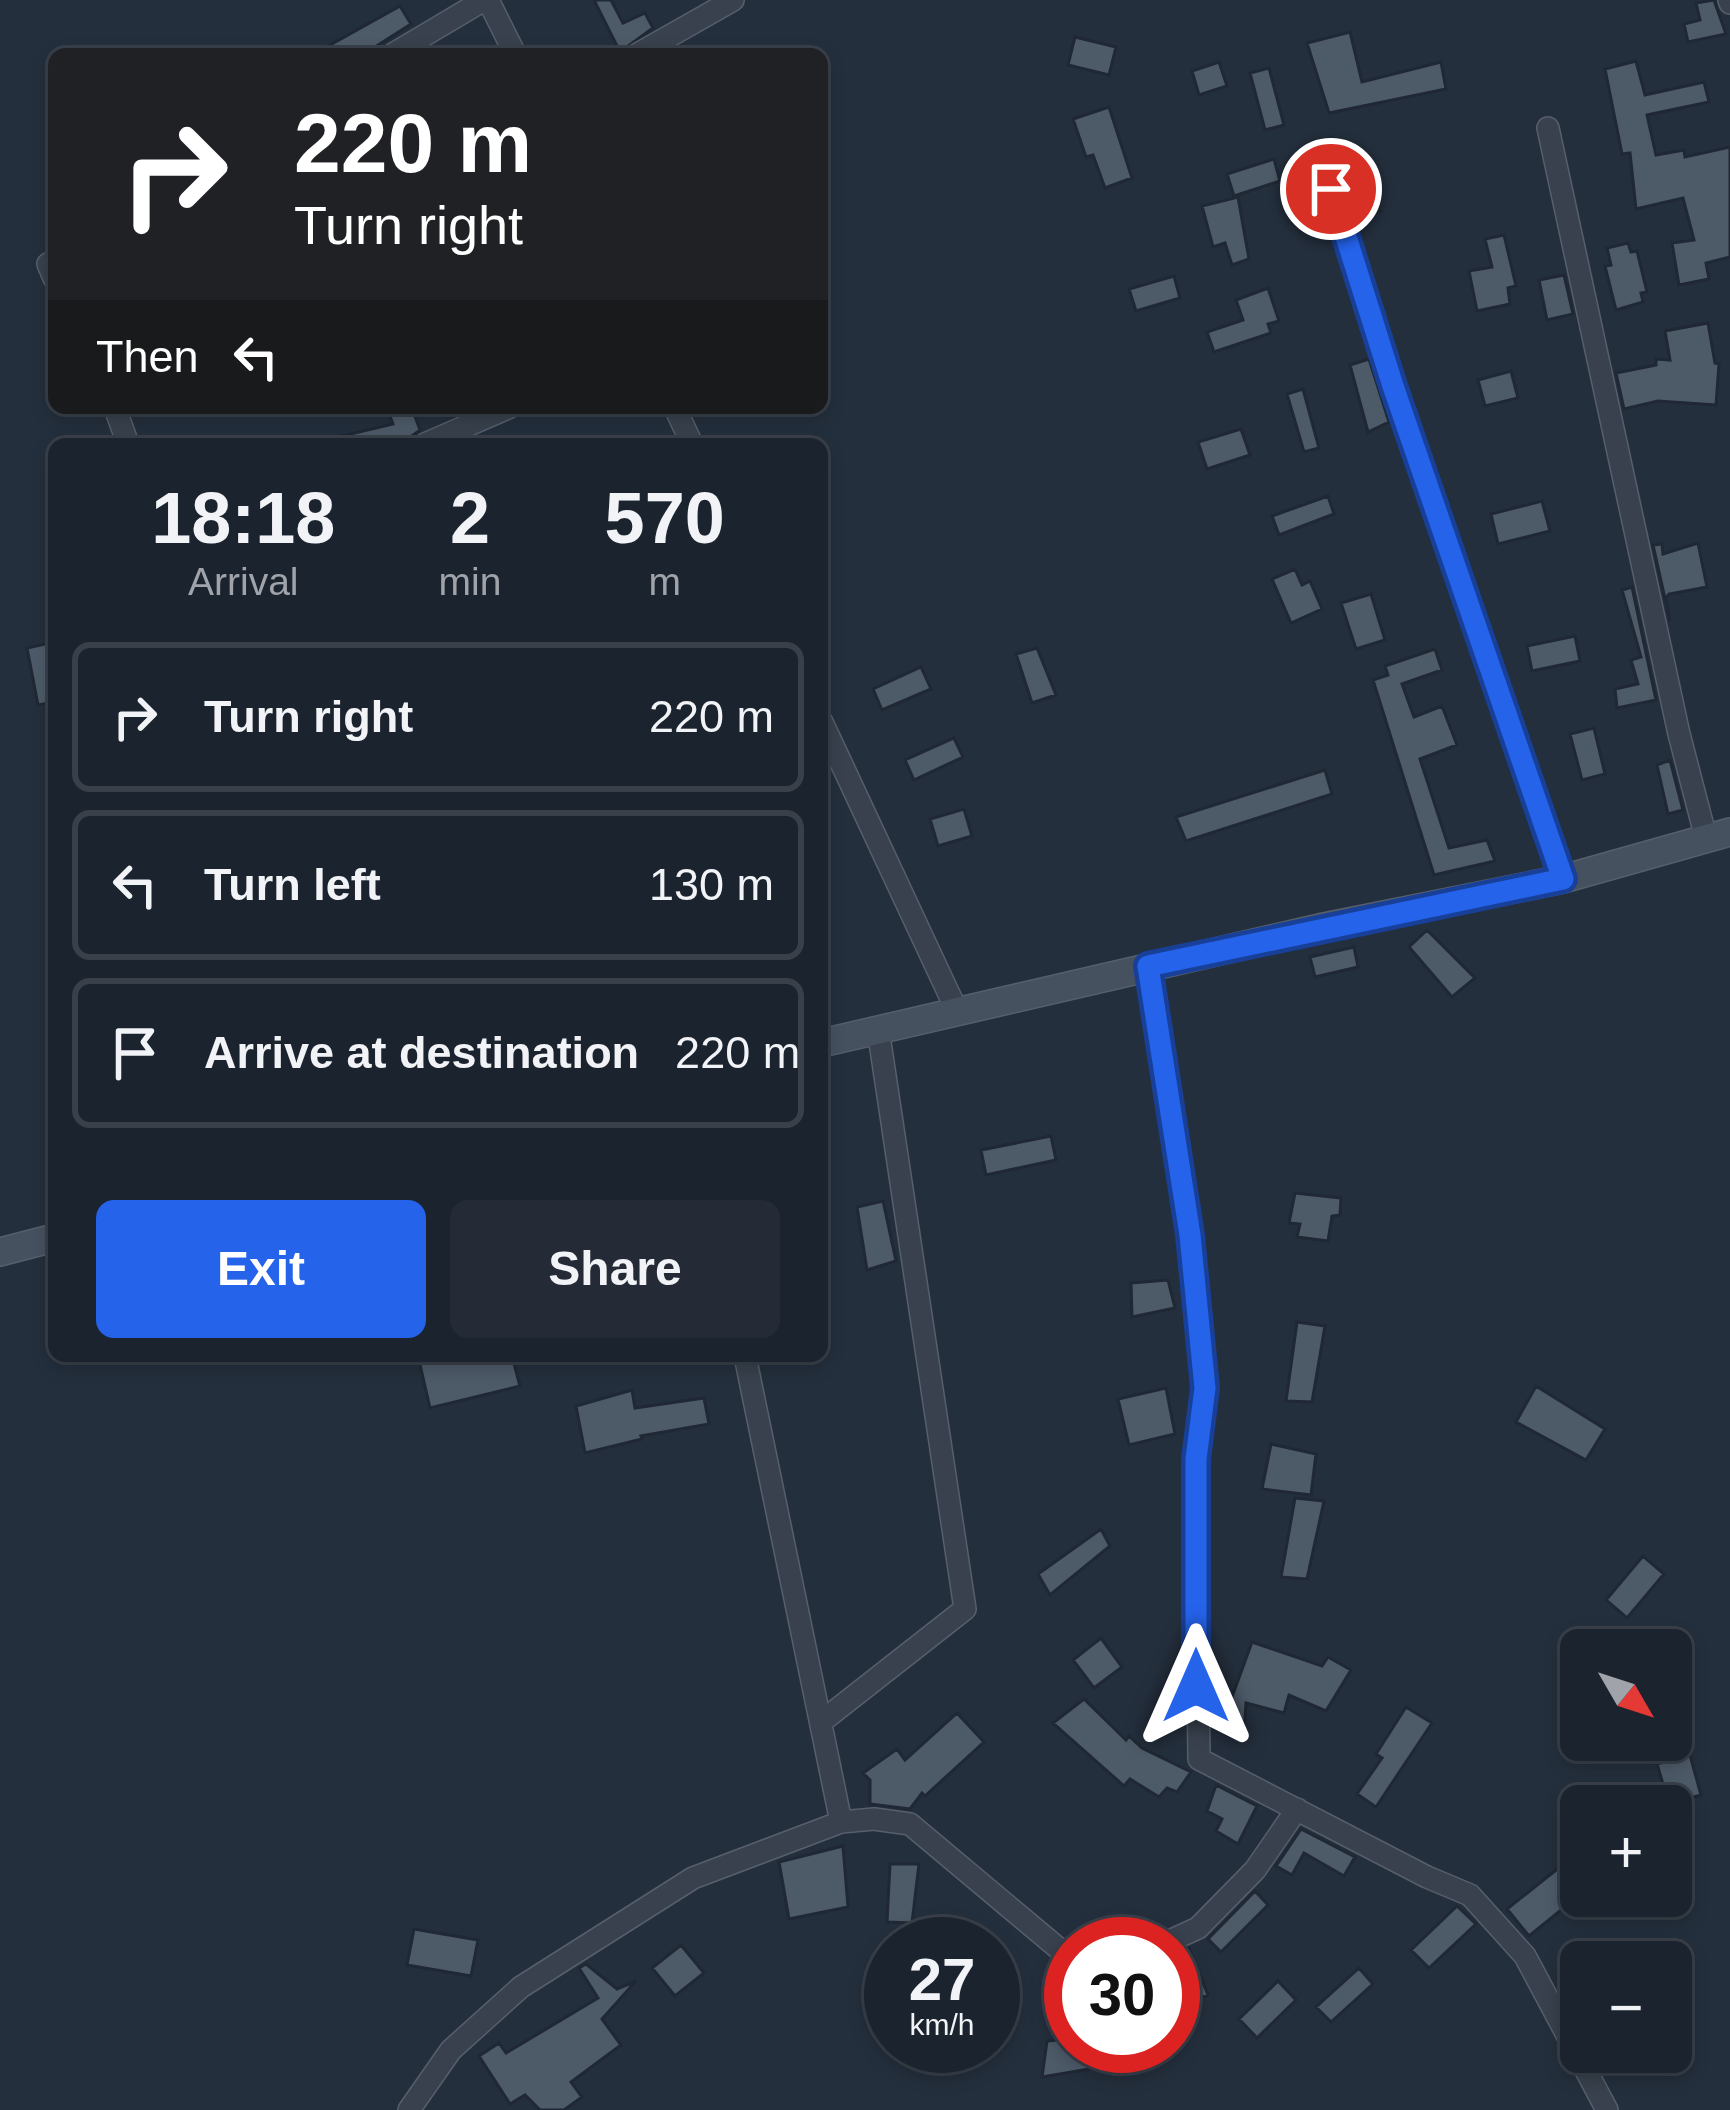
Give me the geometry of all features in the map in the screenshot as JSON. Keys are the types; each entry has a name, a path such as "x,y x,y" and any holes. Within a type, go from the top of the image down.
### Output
{"main road":[{"path":"828,1042 1148,966 1563,879 1718,835"},
{"path":"0,1252 48,1240"}],"street":[{"path":"402,48 486,0 512,48"},
{"path":"649,48 733,0"},
{"path":"1548,128 1678,734 1718,835"},
{"path":"1331,189 1393,386 1563,879"},
{"path":"438,438 494,414"},
{"path":"828,735 956,1009"},
{"path":"1148,966 1190,1235 1205,1388 1196,1459 1199,1759 1470,1895 1525,1956 1607,2110"},
{"path":"820,1722 965,1609 878,1029"},
{"path":"746,1362 841,1822"},
{"path":"1200,1926 1255,1870 1297,1809"},
{"path":"409,2110 451,2050 521,1988 693,1878 841,1822 874,1819 910,1824 1044,1936"}],"building":[{"path":"594,0 611,0 623,23 645,13 653,28 626,48 618,48"},
{"path":"1714,0 1726,34 1688,42 1684,24 1700,20 1696,3"},
{"path":"400,6 411,24 373,48 325,48"},
{"path":"1350,32 1362,82 1441,62 1446,89 1329,113 1307,43"},
{"path":"1075,37 1116,47 1109,75 1068,65"},
{"path":"1636,61 1645,95 1704,82 1709,102 1647,115 1656,155 1684,150 1685,157 1730,147 1730,257 1706,263 1709,279 1679,285 1672,243 1694,240 1683,198 1636,209 1630,153 1622,154 1605,69"},
{"path":"1219,62 1227,86 1199,95 1192,71"},
{"path":"1269,68 1284,125 1265,130 1250,73"},
{"path":"1109,107 1132,178 1105,188 1093,155 1086,157 1073,119"},
{"path":"1274,159 1280,181 1234,196 1227,174"},
{"path":"1373,181 1380,211 1355,216 1346,188"},
{"path":"1238,197 1249,259 1232,265 1225,243 1213,247 1202,206"},
{"path":"1504,235 1516,286 1508,288 1510,304 1477,311 1469,271 1492,267 1485,239"},
{"path":"1628,243 1631,252 1637,251 1647,292 1641,293 1643,302 1616,310 1605,266 1611,265 1607,248"},
{"path":"1564,275 1573,314 1547,320 1539,280"},
{"path":"1174,276 1180,298 1136,311 1129,289"},
{"path":"1268,288 1279,321 1268,324 1271,333 1214,352 1207,332 1243,320 1236,300"},
{"path":"1708,323 1715,363 1719,364 1716,405 1658,401 1624,409 1616,373 1656,365 1656,359 1670,360 1665,331"},
{"path":"1369,359 1389,422 1368,432 1350,365"},
{"path":"1511,371 1518,398 1485,406 1478,380"},
{"path":"1303,389 1319,448 1304,452 1287,394"},
{"path":"389,414 414,414 420,430 407,438 338,438 338,437 393,424"},
{"path":"1241,429 1250,455 1207,469 1198,442"},
{"path":"1328,496 1334,514 1279,535 1272,516"},
{"path":"1542,501 1550,531 1498,544 1491,514"},
{"path":"1698,543 1707,587 1669,594 1670,621 1653,545 1662,544 1663,554"},
{"path":"1295,569 1302,585 1310,581 1322,609 1291,623 1272,579"},
{"path":"1632,587 1656,700 1617,708 1615,689 1638,684 1631,660 1641,657 1622,590"},
{"path":"1371,594 1385,640 1356,649 1341,603"},
{"path":"1575,636 1580,661 1532,671 1527,646"},
{"path":"48,643 48,703 38,705 27,648"},
{"path":"1037,648 1056,695 1032,703 1016,654"},
{"path":"1435,649 1442,670 1402,684 1414,717 1442,706 1457,745 1420,759 1449,848 1487,840 1495,861 1434,875 1373,680 1388,675 1385,666"},
{"path":"921,667 931,689 882,710 873,689"},
{"path":"1594,728 1605,774 1582,780 1570,734"},
{"path":"954,738 963,757 914,780 905,760"},
{"path":"1670,760 1683,810 1668,814 1657,765"},
{"path":"1325,770 1332,794 1186,841 1176,817"},
{"path":"964,809 972,836 938,846 930,819"},
{"path":"1427,930 1475,978 1452,997 1409,947"},
{"path":"1354,947 1358,967 1315,977 1310,957"},
{"path":"1051,1136 1056,1160 986,1175 981,1150"},
{"path":"1295,1193 1341,1198 1340,1215 1332,1216 1328,1241 1297,1237 1300,1224 1289,1223"},
{"path":"883,1201 896,1261 867,1270 857,1207"},
{"path":"1168,1280 1175,1308 1132,1317 1131,1283"},
{"path":"1297,1322 1325,1326 1312,1402 1286,1401"},
{"path":"419,1362 514,1362 520,1386 430,1408"},
{"path":"1536,1386 1605,1429 1586,1460 1516,1422"},
{"path":"1166,1388 1175,1434 1129,1445 1118,1399"},
{"path":"632,1390 635,1408 704,1398 709,1424 641,1436 585,1453 576,1406"},
{"path":"1271,1444 1316,1454 1311,1495 1262,1489"},
{"path":"1295,1498 1324,1501 1307,1579 1281,1577"},
{"path":"1101,1529 1110,1546 1050,1595 1038,1574"},
{"path":"1643,1556 1664,1574 1627,1618 1606,1600"},
{"path":"1101,1638 1122,1667 1094,1688 1073,1660"},
{"path":"1252,1642 1322,1666 1328,1657 1351,1670 1326,1711 1289,1695 1284,1713 1246,1703 1244,1735 1226,1735 1228,1697 1232,1697"},
{"path":"1084,1699 1126,1740 1129,1736 1142,1748 1191,1772 1177,1792 1167,1788 1159,1797 1130,1779 1124,1786 1053,1723"},
{"path":"1406,1707 1432,1723 1376,1807 1357,1794 1382,1758 1376,1754"},
{"path":"957,1713 984,1742 925,1796 922,1793 910,1809 870,1804 870,1780 863,1773 897,1749 905,1760"},
{"path":"1692,1761 1701,1795 1692,1798 1692,1785 1663,1785 1657,1764"},
{"path":"1216,1785 1257,1806 1238,1844 1216,1831 1222,1819 1207,1811"},
{"path":"1301,1829 1355,1857 1344,1876 1304,1853 1292,1875 1276,1866"},
{"path":"843,1846 848,1907 789,1919 779,1862"},
{"path":"890,1864 919,1864 913,1917 887,1917"},
{"path":"1560,1867 1560,1911 1529,1936 1507,1909"},
{"path":"1255,1891 1268,1905 1221,1952 1208,1939"},
{"path":"1457,1906 1476,1924 1429,1968 1411,1950"},
{"path":"414,1929 478,1940 471,1976 407,1965"},
{"path":"681,1945 704,1973 675,1996 652,1968"},
{"path":"586,1964 617,1989 636,1981 602,2019 621,2045 571,2082 582,2097 564,2110 540,2110 525,2095 510,2104 479,2056 499,2043 506,2053 598,1998 579,1968"},
{"path":"1359,1968 1373,1984 1331,2022 1316,2007"},
{"path":"1200,1975 1208,1995 1200,1998"},
{"path":"1278,1981 1296,2000 1257,2038 1239,2019"}],"route":[{"path":"1196,1686 1196,1459 1205,1388 1190,1235 1148,966 1563,879 1393,386 1331,189"}]}
